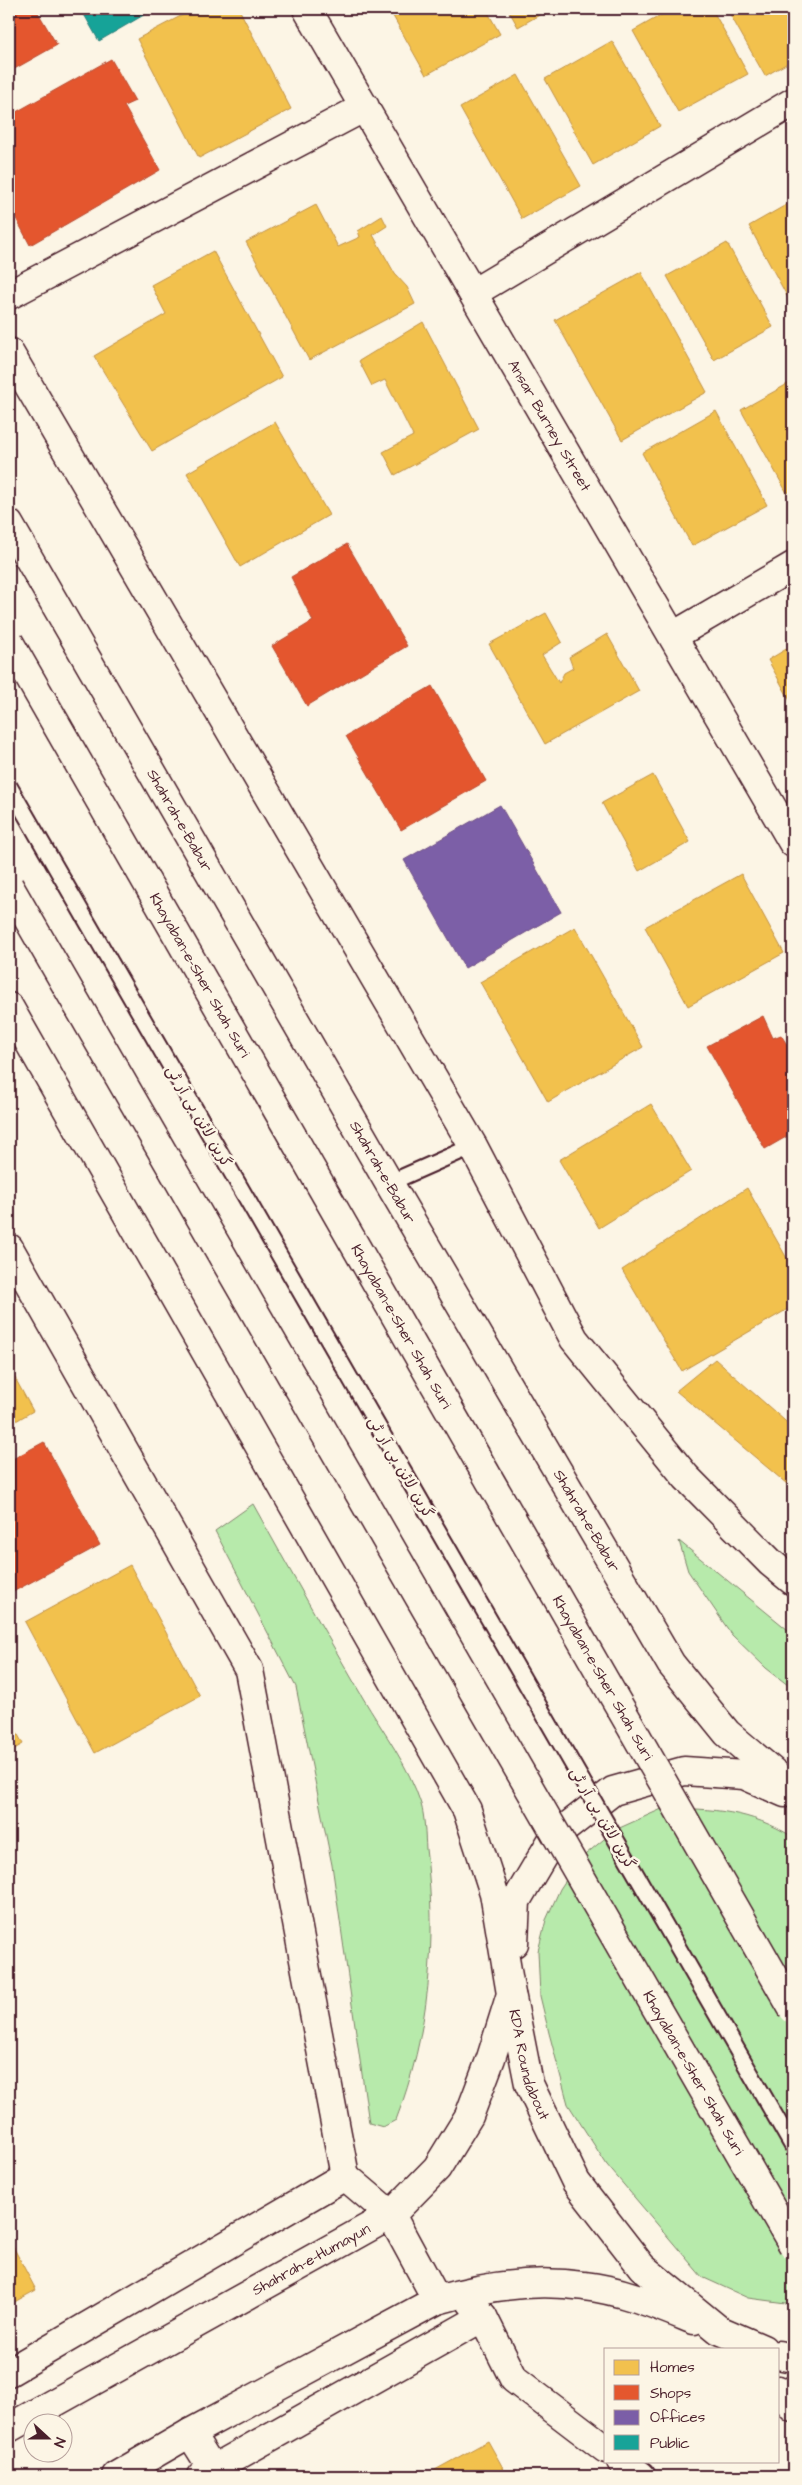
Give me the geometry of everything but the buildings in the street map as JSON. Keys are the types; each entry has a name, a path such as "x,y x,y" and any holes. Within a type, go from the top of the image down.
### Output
{"main road":[{"name":"Ansar Burney Street","path":"307,9 793,843"},
{"path":"474,293 793,102"},
{"path":"9,295 365,107"},
{"path":"9,352 473,1146 574,1339 686,1477 771,1563 793,1581"},
{"name":"Shahrah-e-Babur","path":"9,524 389,1183 671,1664 727,1732 793,1789"},
{"path":"673,636 793,566"},
{"name":"Khayaban-e-Sher Shah Suri","path":"9,642 793,2010"},
{"name":"Khayaban-e-Sher Shah Suri","path":"9,886 793,2245"},
{"path":"9,1007 467,1810 494,1893 511,1994"},
{"path":"9,1248 249,1670 345,2176 390,2215 437,2300"},
{"name":"KDA Roundabout","path":"760,2348 728,2339 642,2267 576,2182 529,2084 511,1994 516,1901 554,1837 613,1791 684,1771 744,1775 793,1797"},
{"name":"Shahrah-e-Humayun","path":"9,2428 390,2215 437,2168 469,2116 491,2058 511,1994"},
{"path":"9,2372 345,2176"},
{"path":"116,2476 190,2433 437,2300 464,2292 522,2283 585,2286 649,2302 728,2339"},
{"path":"464,2292 483,2318 514,2379 604,2447"},
{"path":"190,2433 210,2474 483,2318"},
{"path":"780,2355 793,2358"},
{"path":"780,2392 793,2408"},
{"path":"623,2462 641,2476"}],"lane":[{"name":"گرین لائن بی آر ٹی","path":"9,786 793,2148"},
{"path":"389,1183 473,1146"}],"green space":[{"path":"253,1504 363,1698 403,1763 421,1804 430,1883 431,1917 428,1986 423,2021 407,2088 396,2120 383,2127 369,2123 332,1865 296,1687 215,1531"},
{"path":"679,1541 793,1634 793,1689 766,1668 732,1635 688,1571"},
{"path":"664,1808 715,1810 746,1816 777,1828 793,1837 793,2304 748,2298 702,2277 607,2165 568,2104 549,2033 540,1996 538,1951 546,1920 560,1889 580,1859 615,1830"}]}
